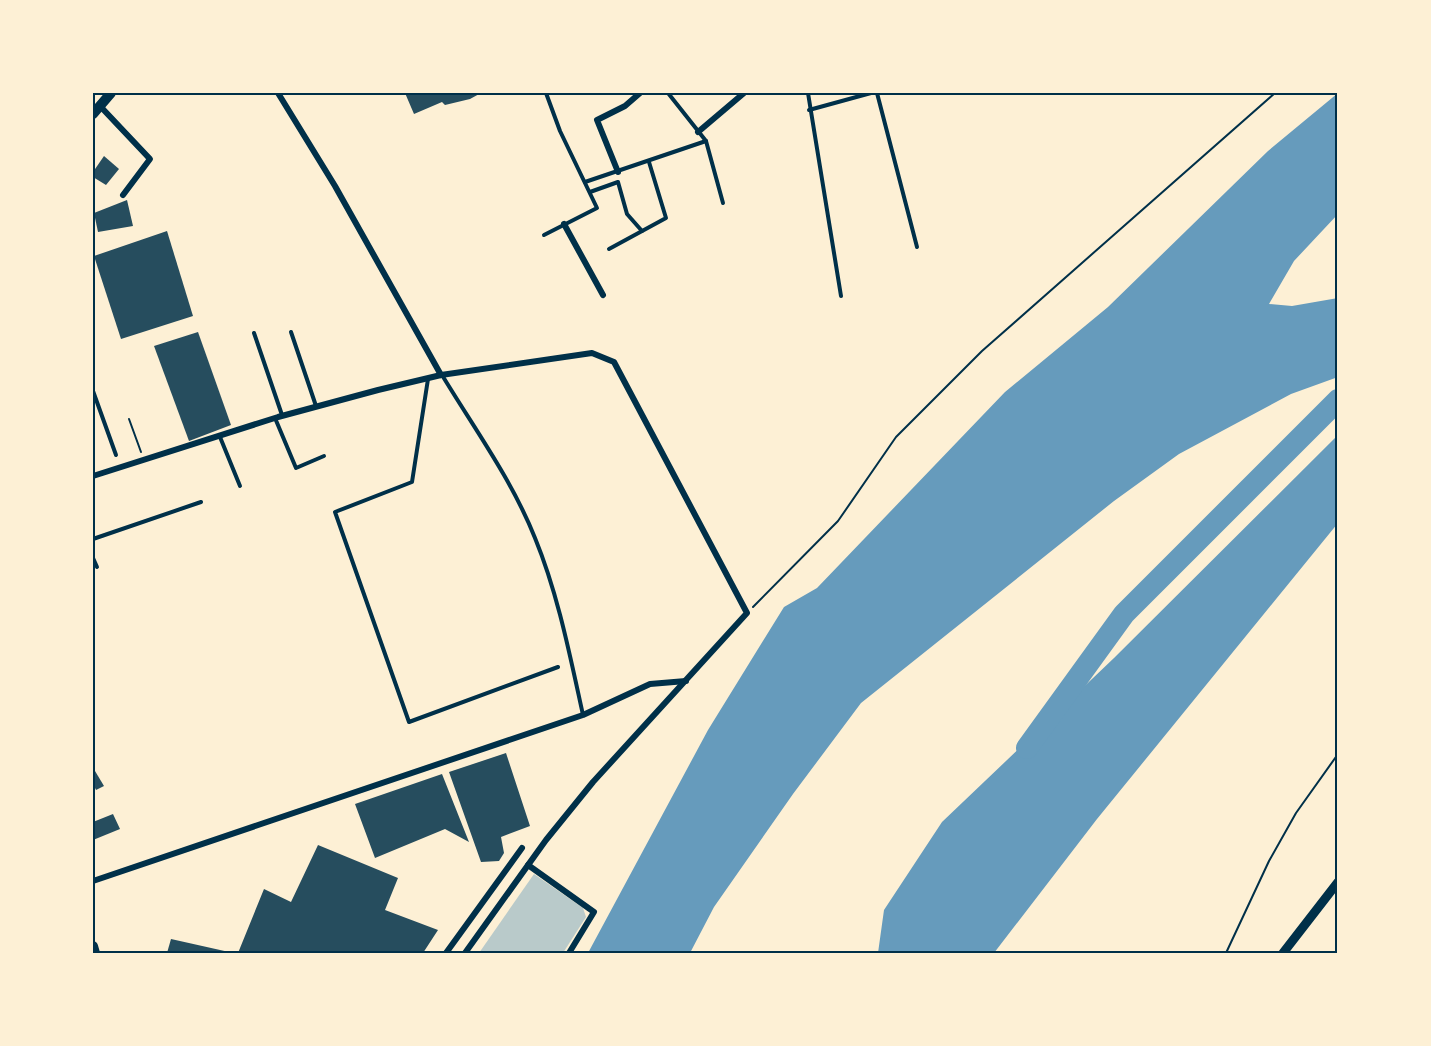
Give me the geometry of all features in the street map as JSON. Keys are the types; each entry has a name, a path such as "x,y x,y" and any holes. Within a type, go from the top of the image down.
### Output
{"main road":[{"path":"96,110 111,93"},
{"path":"93,946 95,953"}],"street":[{"path":"278,93 335,186 441,375"},
{"path":"618,172 597,120 626,106 640,93"},
{"path":"698,132 744,93"},
{"path":"96,110 150,159 123,195"},
{"path":"564,224 603,295"},
{"path":"93,476 279,417 441,375 592,353 614,362 747,613 593,782 465,953"},
{"path":"93,881 583,715 650,684 686,680"},
{"path":"446,953 522,848"},
{"path":"528,866 594,912 569,953"},
{"path":"1283,953 1338,882"}],"lane":[{"path":"544,234 597,208 560,132 546,93"},
{"path":"668,93 706,141 723,203"},
{"path":"808,93 841,296"},
{"path":"809,110 870,93"},
{"path":"878,93 917,248"},
{"path":"585,182 706,141"},
{"path":"609,249 666,218 649,162"},
{"path":"590,192 618,182 627,214 642,231"},
{"path":"291,332 316,407"},
{"path":"254,333 296,468 324,456"},
{"path":"441,375 518,499 535,538 547,571 583,715"},
{"path":"429,378 412,482 335,512 409,722 558,667"},
{"path":"93,391 116,455"},
{"path":"220,437 240,486"},
{"path":"93,539 201,502"},
{"path":"93,558 97,567"}],"path":[{"path":"747,613 838,521 896,437 981,351 1275,93"},
{"path":"129,419 144,461"},
{"path":"1226,953 1269,861 1296,813 1338,754"}],"shaded area":[{"path":"534,874 583,908 586,917 563,953 479,953"}],"water":[{"path":"1338,93 1338,214 1294,261 1269,304 1292,306 1338,298 1338,377 1291,394 1179,454 1114,501 861,703 793,794 714,907 690,953 588,953 708,730 784,607 817,588 1005,392 1108,307 1268,151"},
{"path":"1338,435 1338,523 1097,819 994,953 878,953 884,910 942,822 1114,658"}],"building":[{"path":"405,93 481,93 470,99 445,105 442,102 414,114"},
{"path":"104,156 119,169 106,185 93,177 93,172"},
{"path":"127,200 133,226 98,232 94,213"},
{"path":"167,231 193,316 121,339 94,256"},
{"path":"198,332 231,425 189,441 154,346"},
{"path":"506,753 530,826 501,837 504,853 499,861 481,862 449,772"},
{"path":"95,771 104,786 96,790 93,784"},
{"path":"442,774 469,842 445,829 375,858 355,804"},
{"path":"113,814 120,829 93,840 93,822"},
{"path":"318,845 398,878 385,910 438,930 423,953 238,953 264,889 291,902"},
{"path":"171,939 229,952 167,953"}],"waterway":[{"path":"1027,748 1124,614 1338,400"}]}
